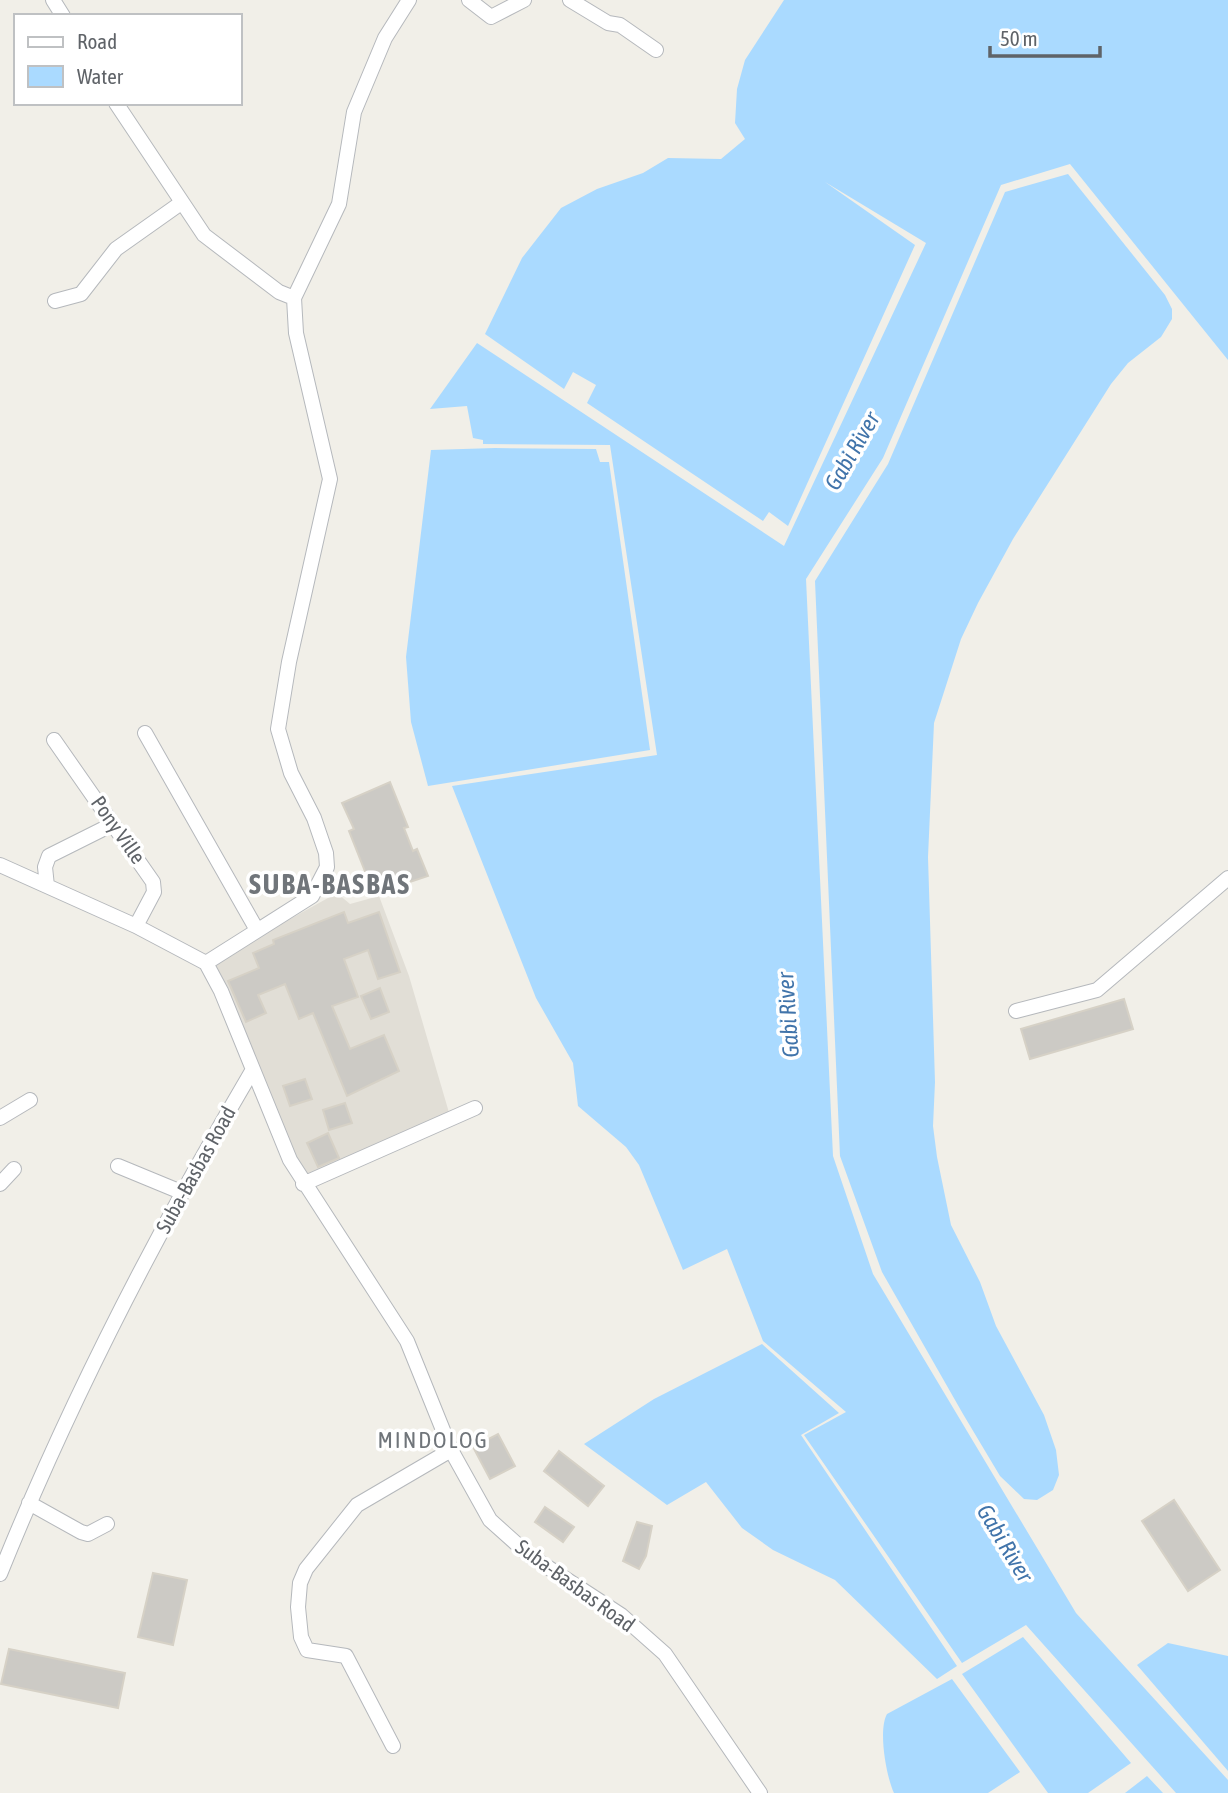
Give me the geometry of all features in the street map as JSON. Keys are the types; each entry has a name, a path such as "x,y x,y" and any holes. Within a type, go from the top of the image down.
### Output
{"street":[{"path":"0,865 136,926 206,963 312,896 327,867 326,853 314,818 292,774 278,729 289,662 330,479 296,332 294,298 339,204 354,112 385,38 409,0"},
{"path":"469,0 491,17 495,17 524,0"},
{"path":"570,0 608,23 620,25 656,50"},
{"path":"117,105 204,235 279,292 294,298"},
{"path":"55,301 81,294 116,249 181,203"},
{"path":"145,733 257,930"},
{"name":"Pony Ville","path":"54,740 153,882 154,892 136,926"},
{"path":"47,886 45,867 49,856 113,824"},
{"path":"1016,1011 1097,990 1228,878"},
{"name":"Suba-Basbas Road","path":"206,963 221,991 252,1071 303,1184 407,1341 452,1450 490,1520 557,1575 621,1615 665,1654 760,1793"},
{"name":"Suba-Basbas Road","path":"0,1574 60,1434 181,1192 252,1071"},
{"path":"0,1118 30,1100"},
{"path":"303,1184 475,1108"},
{"path":"118,1166 181,1192"},
{"path":"0,1184 14,1169"},
{"path":"393,1745 346,1656 307,1650 301,1637 300,1583 306,1569 357,1505 452,1450"},
{"path":"29,1503 88,1534 107,1524"}],"shaded area":[{"path":"337,893 350,904 379,896 409,976 450,1116 306,1179 214,961"}],"water":[{"name":"Gabi River","path":"784,0 1228,0 1228,360 1070,164 1001,185 883,458 806,579 833,1156 873,1274 1076,1613 1228,1780 1228,1793 1176,1793 1026,1625 962,1663 804,1435 846,1412 763,1341 727,1249 683,1270 639,1165 626,1147 578,1106 573,1063 536,998 452,786 657,755 610,445 483,444 483,440 473,438 467,406 430,409 477,343 784,546 926,243 825,182 915,245 788,526 769,512 763,521 587,403 596,385 573,372 564,389 485,334 522,258 561,208 597,189 643,173 668,158 721,159 745,139 735,123 737,89 745,60"},
{"path":"1068,174 1165,295 1172,309 1172,319 1161,337 1128,363 1111,384 1013,539 961,639 934,723 928,857 935,1082 933,1126 937,1157 951,1225 980,1282 996,1326 1044,1415 1056,1450 1059,1475 1053,1490 1037,1500 1024,1499 1000,1476 963,1414 882,1272 840,1156 815,581 888,464 1005,192"},
{"path":"596,449 600,462 609,462 650,750 428,786 411,722 406,657 431,450"},
{"path":"762,1344 839,1413 801,1435 957,1666 937,1679 835,1580 773,1550 742,1528 706,1482 667,1505 584,1444 654,1399"},
{"path":"1023,1637 1131,1763 1088,1793 1048,1793 962,1674"},
{"path":"1168,1643 1228,1656 1228,1771 1137,1665"},
{"path":"952,1679 1020,1772 988,1793 894,1793 884,1753 883,1731 887,1714"},
{"path":"1147,1776 1163,1793 1125,1793"}],"building":[{"path":"390,782 408,827 404,828 413,851 417,849 428,876 374,894 349,831 354,829 342,803"},
{"path":"344,912 348,923 379,912 400,972 378,979 368,950 344,959 358,997 332,1006 350,1049 384,1035 399,1071 347,1096 313,1013 299,1019 285,984 258,995 266,1013 246,1022 228,981 259,968 253,953 274,944 273,940"},
{"path":"380,988 389,1012 371,1019 361,996"},
{"path":"1124,999 1133,1029 1030,1059 1021,1029"},
{"path":"305,1079 312,1099 290,1106 283,1086"},
{"path":"345,1103 352,1123 329,1130 323,1110"},
{"path":"328,1133 339,1158 318,1167 307,1143"},
{"path":"498,1434 515,1466 490,1479 473,1447"},
{"path":"559,1451 604,1486 588,1506 544,1471"},
{"path":"1174,1500 1220,1570 1188,1591 1142,1521"},
{"path":"545,1507 574,1527 563,1542 535,1522"},
{"path":"637,1522 652,1526 646,1556 639,1569 623,1561"},
{"path":"153,1573 187,1580 173,1645 138,1637"},
{"path":"9,1649 125,1673 118,1708 1,1684"}],"district":[{"name":"SUBA-BASBAS","path":"330,884"},
{"name":"MINDOLOG","path":"433,1440"}]}
